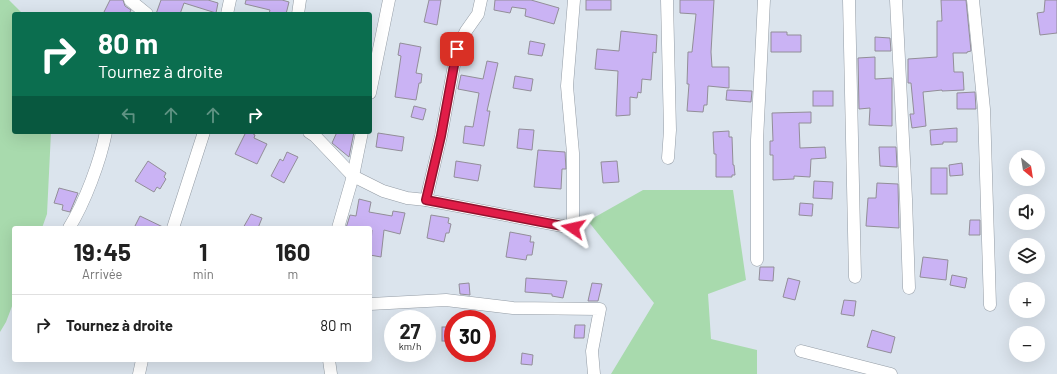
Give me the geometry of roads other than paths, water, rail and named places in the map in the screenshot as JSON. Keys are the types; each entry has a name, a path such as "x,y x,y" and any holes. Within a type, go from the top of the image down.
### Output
{"street":[{"path":"130,0 143,9"},
{"path":"227,12 230,0"},
{"path":"298,12 300,0"},
{"path":"372,83 389,0"},
{"path":"426,200 441,136 457,49 466,31 478,14 481,0"},
{"path":"312,134 353,176 383,192 407,198 426,200 573,228 573,153 567,86 574,0"},
{"path":"667,0 670,130 668,158"},
{"path":"757,260 757,140 764,0"},
{"path":"849,0 855,277"},
{"path":"896,0 909,288"},
{"path":"973,0 984,109 990,305"},
{"path":"70,226 79,212 103,149 106,134"},
{"path":"174,226 203,134"},
{"path":"339,226 353,176 362,134"},
{"path":"372,304 446,300 513,308 600,309 592,351 594,374"},
{"path":"801,351 891,374"},
{"path":"139,374 142,362"},
{"path":"329,362 331,374"}]}
